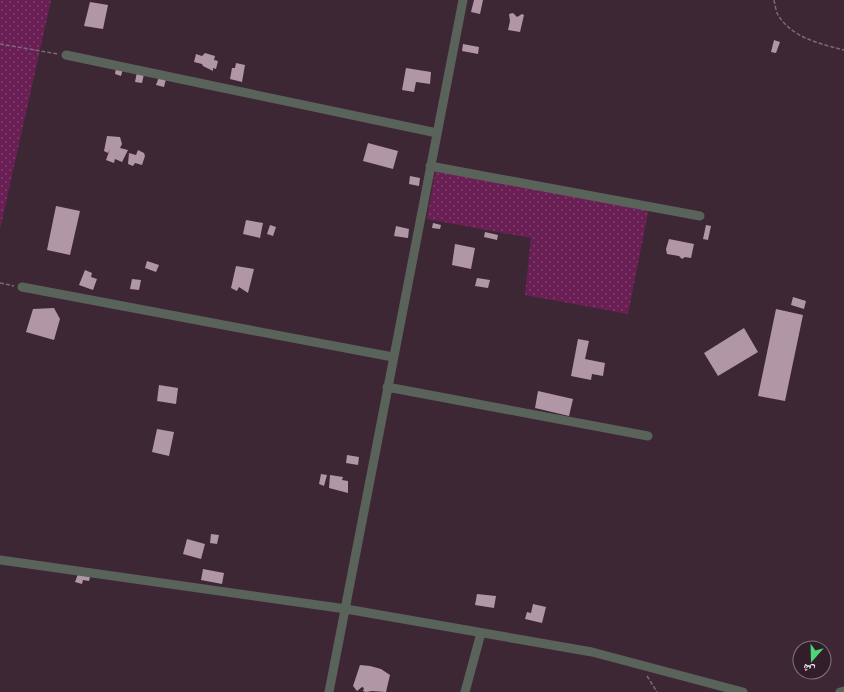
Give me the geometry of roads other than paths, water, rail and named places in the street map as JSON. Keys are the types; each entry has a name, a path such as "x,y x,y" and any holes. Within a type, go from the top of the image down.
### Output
{"street":[{"path":"329,692 463,0"},
{"path":"66,55 437,133"},
{"path":"430,166 700,216"},
{"path":"22,287 393,357"},
{"path":"387,387 648,436"},
{"path":"0,560 346,609 592,652 639,666 743,692"},
{"path":"465,692 481,633"},
{"path":"840,692 844,691"}]}
